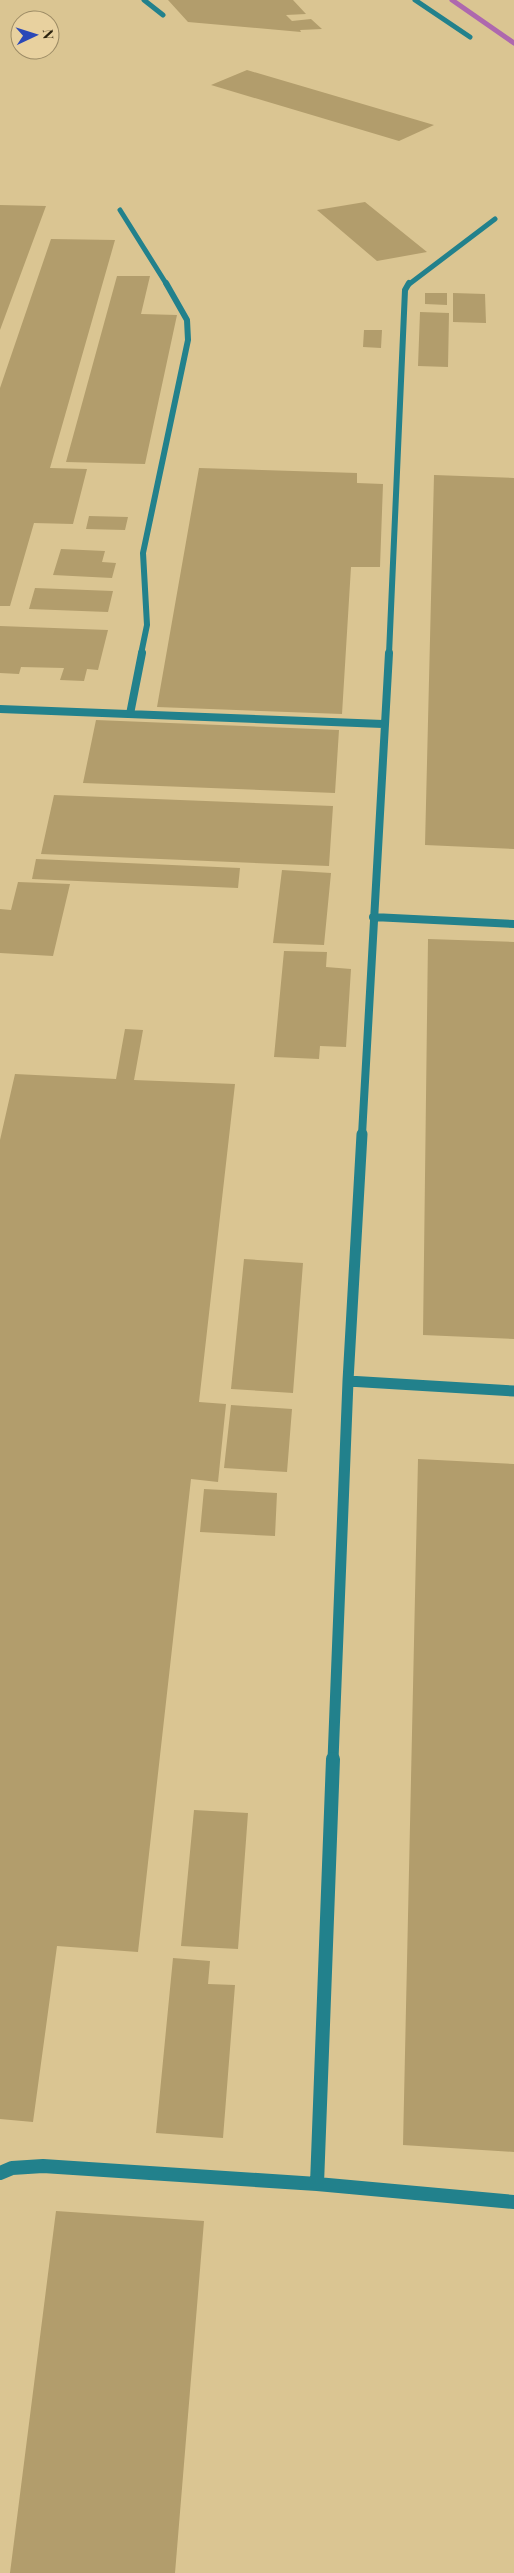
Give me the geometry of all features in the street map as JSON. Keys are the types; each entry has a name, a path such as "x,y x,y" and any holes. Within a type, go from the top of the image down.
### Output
{"lane":[{"path":"144,0 163,15"},
{"path":"415,0 470,37"},
{"path":"120,210 181,307 188,328 188,340 143,553 147,625 130,714"},
{"path":"317,2184 348,1381 383,724 389,651 404,290 408,284 495,219"},
{"path":"0,709 383,724"},
{"path":"373,917 514,924"},
{"path":"348,1381 514,1391"},
{"path":"0,2173 12,2168 43,2166 317,2184 514,2202"}],"building":[{"path":"168,0 293,0 306,14 286,15 292,21 311,19 322,29 300,30 301,32 188,22"},
{"path":"247,70 434,125 399,141 211,85"},
{"path":"365,202 427,252 377,261 317,210"},
{"path":"0,205 46,206 0,330"},
{"path":"51,239 115,240 50,468 87,469 73,524 34,523 10,606 0,606 0,388"},
{"path":"117,276 150,276 141,314 177,315 145,464 66,462"},
{"path":"425,293 447,293 447,305 425,304"},
{"path":"453,293 485,294 486,323 453,322"},
{"path":"420,312 449,313 448,367 418,366"},
{"path":"364,330 382,330 381,348 363,347"},
{"path":"199,468 357,473 357,483 383,484 380,567 351,567 342,714 157,707"},
{"path":"434,475 514,478 514,849 425,845"},
{"path":"89,516 128,517 125,530 86,529"},
{"path":"61,549 105,551 102,562 116,563 112,578 53,575"},
{"path":"35,588 113,591 108,612 29,609"},
{"path":"0,626 108,630 98,670 87,669 84,681 60,680 64,668 21,667 19,674 0,673"},
{"path":"96,720 339,730 335,793 83,783"},
{"path":"54,795 333,806 329,866 41,854"},
{"path":"36,859 240,868 238,888 32,879"},
{"path":"282,870 331,873 324,945 273,943"},
{"path":"18,882 70,884 53,956 0,953 0,909 11,910"},
{"path":"428,939 514,942 514,1339 423,1335"},
{"path":"284,951 327,952 326,967 351,969 346,1047 320,1046 319,1059 274,1057"},
{"path":"125,1029 143,1030 134,1080 235,1084 199,1402 226,1404 218,1482 191,1479 138,1952 57,1946 33,2122 0,2119 0,1140 15,1074 116,1079"},
{"path":"244,1259 303,1263 293,1393 231,1389"},
{"path":"231,1405 292,1409 287,1472 224,1468"},
{"path":"418,1459 514,1464 514,2152 403,2145"},
{"path":"204,1489 277,1493 275,1536 200,1532"},
{"path":"194,1810 248,1813 238,1949 181,1946"},
{"path":"173,1958 210,1961 208,1984 235,1985 223,2138 156,2133"},
{"path":"56,2211 204,2221 175,2573 10,2573"}],"waterway":[{"path":"452,0 514,43"}]}
